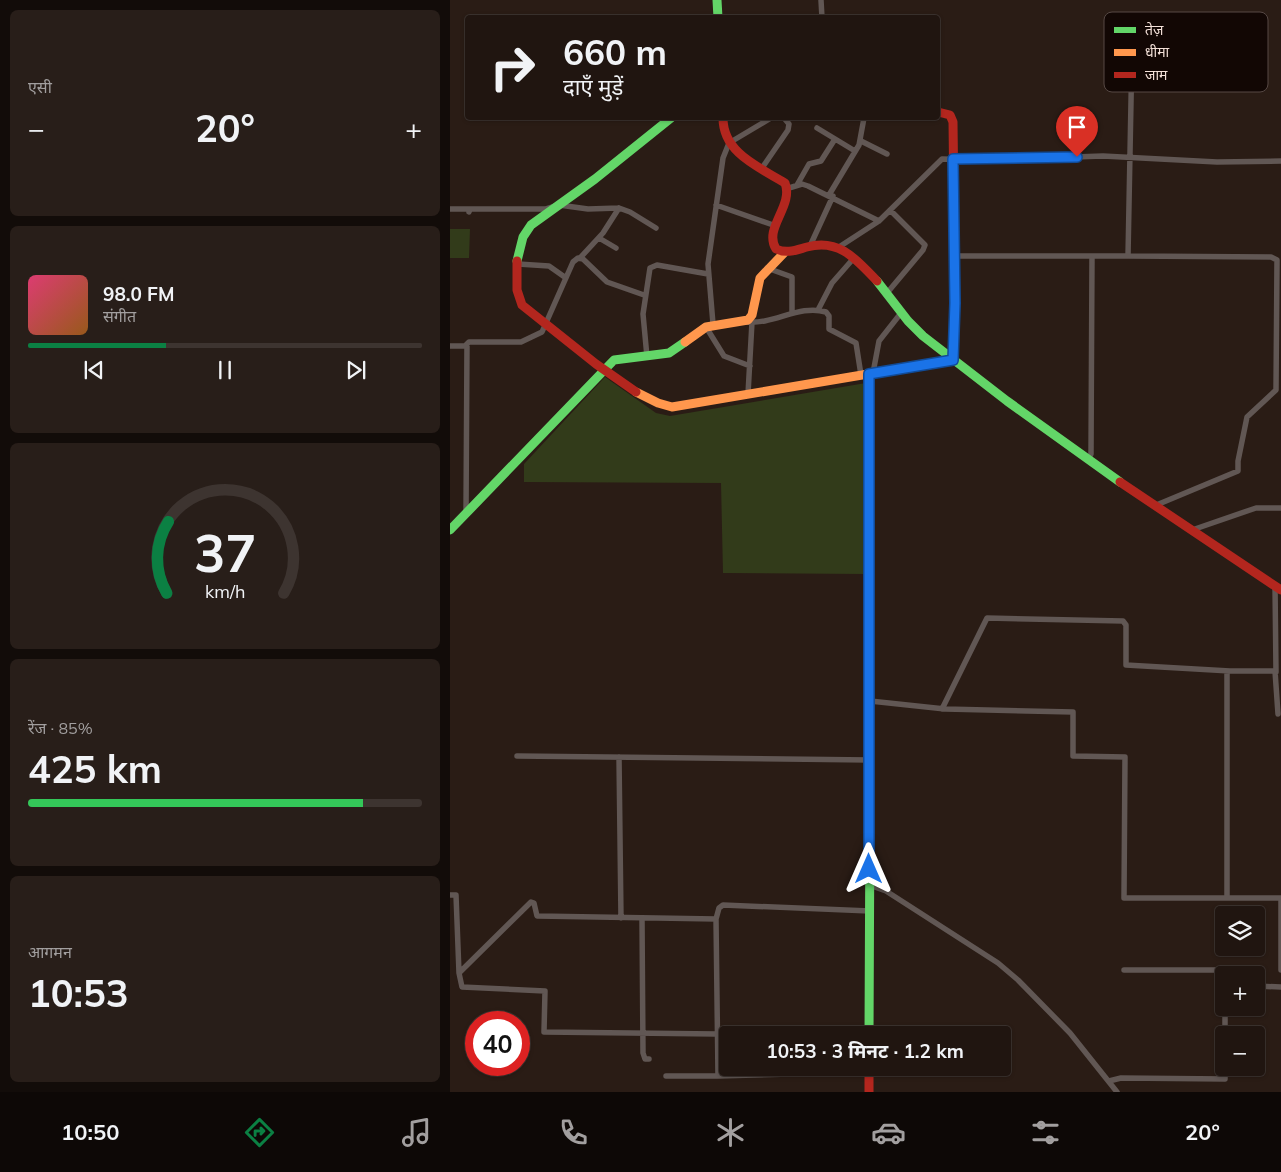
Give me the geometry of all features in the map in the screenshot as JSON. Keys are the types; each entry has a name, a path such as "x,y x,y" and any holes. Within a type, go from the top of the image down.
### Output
{"street":[{"path":"717,0 718,15"},
{"path":"821,0 822,15"},
{"path":"1128,256 1132,157 1132,92"},
{"path":"940,112 947,113 952,118 953,360"},
{"path":"668,120 538,220 524,234 519,248 519,302 604,369 648,400 662,406 672,407 953,360"},
{"path":"723,120 724,131 729,143 741,154 762,168 793,187 808,186 879,221"},
{"path":"750,366 724,356 710,326 708,274 722,166 729,143 768,120"},
{"path":"762,168 788,130 789,124 786,120"},
{"path":"810,246 831,196 861,141 864,120"},
{"path":"817,128 856,151"},
{"path":"784,252 776,249 773,244 776,226 793,187 809,164 821,161 835,139"},
{"path":"861,141 887,154"},
{"path":"839,247 891,211 938,161 953,159 1132,157 1217,162 1281,161"},
{"path":"450,209 546,209 559,205 588,209 619,208 630,212 656,228"},
{"path":"716,205 776,226"},
{"path":"450,346 467,344 469,342 521,342 542,332 573,262 580,258 599,238 619,208"},
{"path":"887,293 925,247 924,242 891,211"},
{"path":"599,238 616,248"},
{"path":"748,394 750,366 748,322 752,315 757,285 767,268 784,252 828,243 839,247 887,293 917,331 953,360 1154,506 1278,588 1276,672 1278,714"},
{"path":"954,256 1271,257 1279,259 1276,390 1247,417 1238,461 1238,471 1154,506"},
{"path":"1088,459 1092,454 1092,256"},
{"path":"580,258 607,282 644,295"},
{"path":"818,310 832,283 853,259"},
{"path":"518,264 545,265 566,278"},
{"path":"647,357 643,314 644,295 649,272 654,265 708,274"},
{"path":"767,268 792,277 792,313"},
{"path":"450,530 616,358 647,357 669,353 710,326 768,321 792,313 818,310 828,314 829,328 855,341 868,374"},
{"path":"869,1026 870,592 868,374 880,341 901,313"},
{"path":"466,514 467,344"},
{"path":"1192,530 1256,508 1281,508"},
{"path":"942,708 986,618 1123,621 1126,624 1126,666 1276,672"},
{"path":"1227,671 1227,898"},
{"path":"870,701 942,708 1073,712 1073,756 1125,757 1124,898 1281,899 1281,970"},
{"path":"517,756 870,760"},
{"path":"619,757 621,918"},
{"path":"870,885 886,891 998,963 1070,1033 1117,1092"},
{"path":"450,894 456,895 459,973 462,986 545,991 544,1032 717,1034"},
{"path":"459,973 531,902 534,903 537,916 716,919"},
{"path":"666,1076 718,1076 716,919 719,908 724,905 870,911"},
{"path":"642,919 643,1053 645,1059 649,1060"},
{"path":"1124,970 1215,970"},
{"path":"1265,986 1281,987"},
{"path":"869,1076 869,1092"},
{"path":"1109,1081 1121,1078 1225,1079 1225,1076"}],"green space":[{"path":"450,229 470,229 469,258 450,258"},
{"path":"605,377 656,413 670,416 866,383 867,574 723,573 721,483 524,482 524,464"}],"traffic: fast":[{"path":"717,0 718,15"},
{"path":"517,261 523,237 531,225 595,179 669,120"},
{"path":"877,281 908,321 923,336 1007,401 1120,482"},
{"path":"450,530 614,360 669,353 685,342"},
{"path":"869,1026 870,810"}],"traffic: slow":[{"path":"685,342 706,327 748,320 752,315 760,278 784,253"},
{"path":"636,392 658,403 672,407 874,373"}],"traffic: jam":[{"path":"874,373 953,360 955,284 953,122 950,115 940,112"},
{"path":"723,120 729,141 736,150 754,165 785,183 786,200 773,233 776,249 792,251 818,245 838,248 854,258 877,281"},
{"path":"517,261 517,290 522,305 596,364 636,392"},
{"path":"1120,482 1281,590"},
{"path":"870,592 870,810"},
{"path":"869,1076 869,1092"}],"route":[{"path":"869,869 869,374 953,360 955,339 953,159 1004,160 1077,157"}]}
